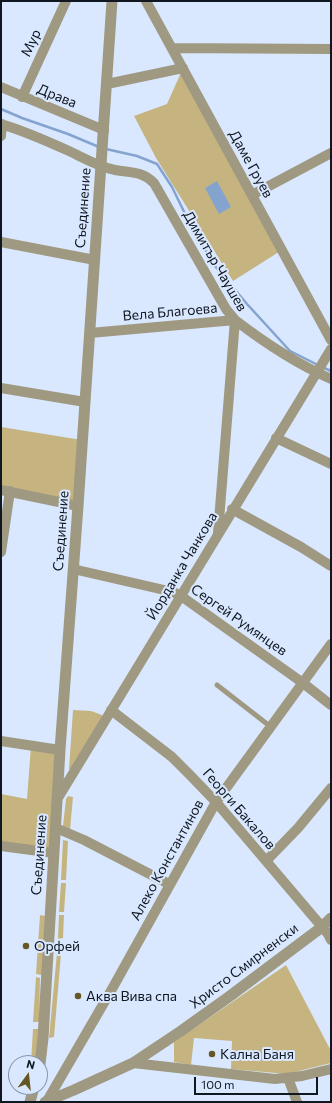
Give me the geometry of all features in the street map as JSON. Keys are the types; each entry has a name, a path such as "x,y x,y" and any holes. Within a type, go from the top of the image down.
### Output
{"street":[{"name":"Мур","path":"22,97 66,1"},
{"name":"Съединение","path":"41,1055 60,750 102,166 112,1"},
{"name":"Даме Груев","path":"146,1 331,340"},
{"path":"172,48 331,48"},
{"path":"107,84 183,68"},
{"name":"Драва","path":"1,87 104,130"},
{"path":"1,136 2,124"},
{"name":"Димитър Чаушев","path":"2,124 31,134 102,166 148,177 154,183 226,309 235,320 218,533"},
{"path":"252,194 331,153"},
{"path":"1,242 95,260"},
{"name":"Вела Благоева","path":"90,333 235,320 252,333 320,367 331,379"},
{"name":"Йорданка Чанкова","path":"58,798 182,596 232,509 331,349"},
{"path":"1,388 85,402"},
{"path":"276,438 331,464"},
{"path":"1,552 5,490 78,506"},
{"path":"232,509 301,547 331,566"},
{"name":"Сергей Румянцев","path":"73,569 173,592 182,596 303,683 331,705"},
{"name":"Алеко Константинов","path":"46,1102 112,989 169,884 216,802 331,644"},
{"name":"Георги Бакалов","path":"111,710 172,758 216,802 328,934 331,940"},
{"path":"1,741 60,750"},
{"path":"266,861 298,828 331,788"},
{"path":"56,828 84,840 169,884"},
{"path":"1,846 54,853"},
{"name":"Христо Смирненски","path":"46,1102 133,1062 224,1001 322,927 331,918"},
{"path":"133,1062 275,1079 288,1078 331,1069"},
{"path":"288,1078 297,1102"}],"lane":[{"path":"217,685 271,727"}],"shaded area":[{"path":"183,68 282,250 233,281 156,158 134,116 167,104"},
{"path":"1,427 82,440 78,506 1,490"},
{"path":"73,710 91,711 102,715 102,719 73,770 69,769"},
{"path":"31,746 60,750 54,853 1,846 1,794 27,799"},
{"path":"68,796 73,797 70,830 63,826 66,799"},
{"path":"63,840 68,841 66,880 61,880"},
{"path":"61,883 66,883 64,912 59,912"},
{"path":"40,915 45,916 42,975 36,974"},
{"path":"59,915 64,915 63,938 58,939"},
{"path":"58,942 62,942 54,1037 49,1038"},
{"path":"286,965 331,1051 331,1063 287,1074 231,1069 232,1041 194,1038 191,1065 174,1062 174,1042"},
{"path":"36,977 40,978 39,1022 33,1022"},
{"path":"33,1029 39,1029 37,1055 31,1055"}],"water":[{"path":"217,181 231,207 219,214 205,188"}],"waterway":[{"path":"1,109 99,147"},
{"path":"106,149 137,156 157,164 172,187 191,226 215,266 290,351 318,365"},
{"path":"322,367 331,371"}],"place":[{"name":"Орфей","path":"26,946"},
{"name":"Аква Вива спа","path":"78,996"},
{"name":"Кална Баня","path":"212,1054"}]}
